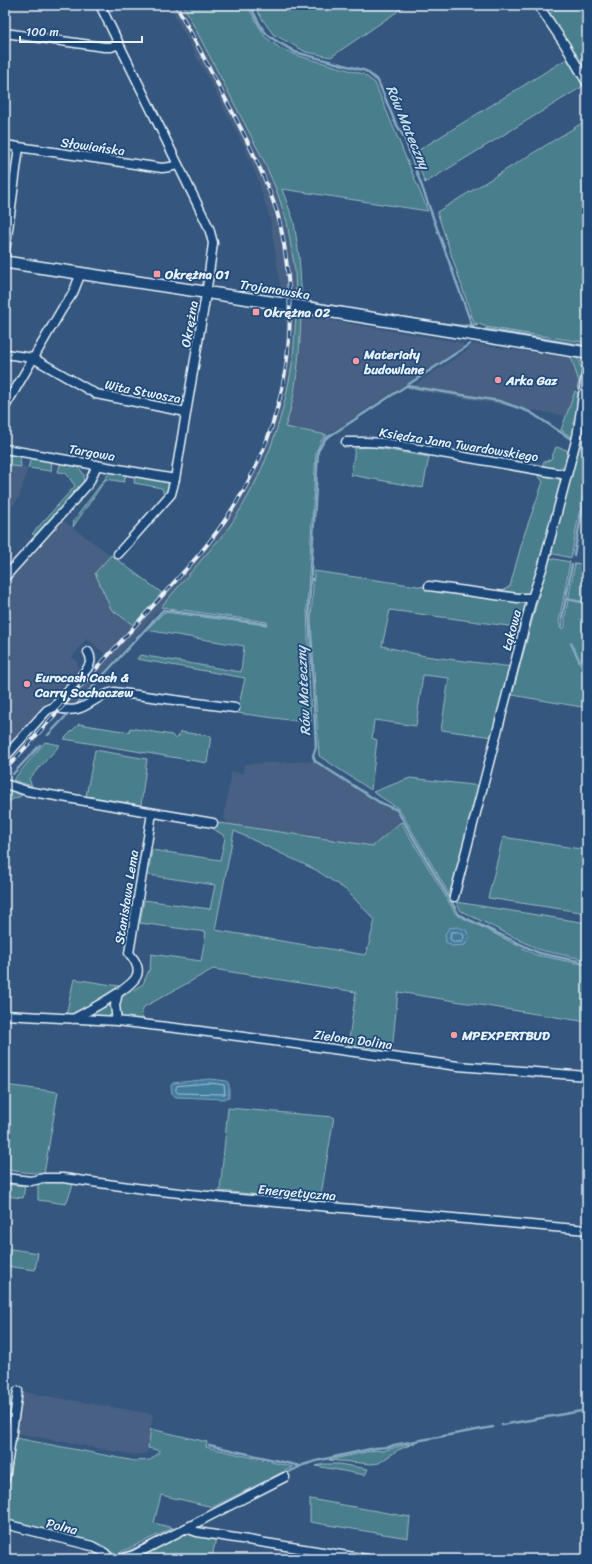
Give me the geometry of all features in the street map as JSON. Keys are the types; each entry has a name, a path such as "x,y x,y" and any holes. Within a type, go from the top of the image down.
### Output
{"street":[{"name":"Okrężna","path":"100,5 212,236 212,251 207,293 175,479 171,494 118,554"},
{"path":"538,5 565,45 587,83"},
{"path":"5,33 104,47 111,47 119,44"},
{"name":"Słowiańska","path":"5,145 162,168 177,165"},
{"path":"5,252 19,147"},
{"name":"Trojanowska","path":"5,262 587,353"},
{"path":"5,407 62,309 73,294 81,274"},
{"path":"5,354 33,358"},
{"name":"Wita Stwosza","path":"33,358 96,394 186,412"},
{"name":"Łąkowa","path":"454,897 532,598 543,566 577,437 587,368"},
{"name":"Księdza Jana Twardowskiego","path":"346,442 384,444 567,474"},
{"name":"Targowa","path":"5,449 175,479"},
{"path":"5,577 89,483 97,465"},
{"path":"429,586 518,598 532,598"},
{"path":"5,757 47,710 54,707 91,664 91,659 88,652"},
{"path":"54,707 77,710 108,693 114,692 235,708"},
{"path":"5,784 27,791 213,823"},
{"name":"Stanisława Lema","path":"72,1019 118,993 135,979 138,972 135,961 129,953 152,813"},
{"path":"117,1021 115,1005 118,993"},
{"name":"Zielona Dolina","path":"5,1014 117,1021 458,1066 587,1076"},
{"name":"Energetyczna","path":"5,1178 31,1181 44,1178 63,1178 151,1190 218,1197 587,1230"},
{"path":"5,1479 18,1391"},
{"path":"120,1559 134,1555 286,1477"},
{"name":"Polna","path":"5,1524 92,1546 105,1553 110,1559"},
{"path":"186,1528 197,1532 367,1559"}],"shaded area":[{"path":"169,5 183,5 263,159 276,189 287,222 295,271 296,302 282,297 270,219 257,177 244,146"},
{"path":"183,5 247,5 265,37 280,48 299,56 363,74 375,83 428,211 282,189 294,222 299,256 302,299 300,302 296,302 295,271 287,222 276,189 263,159"},
{"path":"254,5 407,5 331,57 306,52 273,34"},
{"path":"561,5 587,5 587,77 550,13"},
{"path":"568,58 585,85 425,183 414,153"},
{"path":"587,120 587,347 583,346 583,342 486,327 474,323 437,212"},
{"path":"287,313 462,343 464,346 327,435 285,427 233,534 166,608 160,609 72,707 58,706 63,704 106,655 87,638 72,657 77,661 78,668 5,748 5,584 62,520 111,555 95,573 133,625 198,554 228,514 254,468 269,432 284,372 286,324 284,318 286,318"},
{"path":"301,315 299,357 295,387 285,427 327,435 322,439 316,452 307,608 311,723 237,713 245,678 137,659 140,655 241,672 244,646 146,630 164,612 267,625 267,622 161,607 227,530 258,477 273,440 285,401 291,373 296,317"},
{"path":"473,344 571,358 579,382 567,416 408,389 466,351"},
{"path":"571,357 577,358 580,361 580,366 583,367 579,388 577,387 579,382"},
{"path":"575,391 578,393 573,438 561,430"},
{"path":"580,446 586,449 587,468 571,558 550,553"},
{"path":"371,447 429,457 423,488 351,475 355,448"},
{"path":"556,447 567,450 569,456 566,463 557,469 543,468 543,463 551,459"},
{"path":"5,453 20,456 21,467 5,465"},
{"path":"31,457 52,461 51,471 28,468"},
{"path":"61,462 78,466 84,475 83,484 35,535 32,534 75,486 66,473 58,472"},
{"path":"5,465 28,468 19,498 5,515"},
{"path":"110,472 126,474 124,482 106,479 73,527 74,520"},
{"path":"539,472 558,476 561,484 533,590 527,595 501,592 510,586 524,535 543,482 538,475"},
{"path":"135,475 167,481 169,484 168,491 164,495 162,488 134,483"},
{"path":"111,555 162,593 133,625 111,609 95,573"},
{"path":"549,558 570,562 559,622 561,629 565,627 565,617 575,563 587,565 587,708 512,695"},
{"path":"314,571 528,602 523,628 390,610 382,646 425,656 512,667 493,737 441,730 449,678 423,675 416,726 374,720 372,738 377,740 371,790 319,756 311,620"},
{"path":"79,724 129,732 130,728 172,735 175,739 179,736 180,732 211,736 207,763 64,739"},
{"path":"45,742 60,745 29,779 32,786 13,780"},
{"path":"95,750 147,759 141,805 86,796"},
{"path":"313,761 397,813 401,822 373,847 229,825 224,818 231,772 243,773 244,764"},
{"path":"410,778 481,786 451,897 399,809 373,792"},
{"path":"5,788 22,792 21,796 11,800 5,807"},
{"path":"401,822 456,914 536,955 587,965 587,1022 398,992 392,1050 348,1045 356,992 213,969 144,1007 141,1015 145,1021 122,1019 118,1008 120,998 143,984 150,968 151,954 201,961 206,932 140,923 144,900 210,909 215,885 148,875 152,850 220,860 225,838 212,828 220,823 373,846","holes":["234,831 316,870 346,890 375,920 366,955 215,930"]},
{"path":"503,837 587,850 587,913 488,898"},
{"path":"456,902 587,923 587,960 540,950 461,911"},
{"path":"74,979 119,986 73,1015 66,1015"},
{"path":"111,1004 112,1015 110,1017 86,1016"},
{"path":"5,1085 58,1092 44,1174 5,1170"},
{"path":"228,1108 334,1117 320,1201 220,1191"},
{"path":"42,1181 74,1182 66,1204 38,1200 38,1183"},
{"path":"5,1184 25,1186 23,1198 5,1196"},
{"path":"5,1248 38,1253 35,1270 5,1266"},
{"path":"23,1392 153,1414 147,1453 134,1455 16,1433"},
{"path":"151,1429 207,1442 206,1447 293,1467 213,1507 161,1495 154,1523 173,1528 117,1555 98,1544 5,1520 5,1507 16,1438 135,1461 150,1460 161,1451 148,1448"},
{"path":"415,1443 398,1450 379,1463 372,1464 329,1460 376,1450 383,1451"},
{"path":"323,1464 339,1464 368,1469 365,1475 316,1466"},
{"path":"310,1499 410,1517 408,1538 310,1522"},
{"path":"183,1532 216,1537 212,1559 130,1559"}],"water":[{"path":"457,927 466,930 469,937 465,945 452,946 446,942 445,934 449,928"},
{"path":"210,1079 227,1081 229,1085 229,1097 224,1099 176,1097 172,1094 171,1085 173,1083"}],"waterway":[{"name":"Rów Mateczny","path":"250,5 265,33 278,42 295,52 366,71 378,81 395,122 404,137 473,328"},
{"path":"303,301 345,308"},
{"path":"354,310 462,326 477,325"},
{"path":"486,329 581,345"},
{"name":"Rów Mateczny","path":"470,344 325,439 318,451 309,608 316,747 313,756 315,761 379,802 397,810 459,915 539,953 587,963"},
{"path":"407,386 499,401 530,412 571,439"},
{"path":"581,445 587,448"},
{"path":"574,555 585,494"},
{"path":"562,626 572,565"},
{"path":"566,599 587,603"},
{"path":"75,706 163,610 266,624"},
{"path":"571,643 582,666 587,671"},
{"path":"48,735 68,714"},
{"path":"13,774 40,745"},
{"path":"502,1425 587,1410"},
{"path":"285,1474 303,1465 316,1461 375,1448 389,1447 493,1427"},
{"path":"209,1445 300,1466"},
{"path":"123,1554 159,1538"}],"railway":[{"path":"5,770 197,557 221,526 241,494 258,461 272,426 282,391 288,354 290,316 288,277 283,236 277,212 248,142 176,5"}],"place":[{"name":"Okrężna 01","path":"157,274"},
{"name":"Okrężna 02","path":"256,312"},
{"name":"Materiały budowlane","path":"356,361"},
{"name":"Arka Gaz","path":"498,380"},
{"name":"Eurocash Cash & Carry Sochaczew","path":"27,684"},
{"name":"MPEXPERTBUD","path":"454,1035"}]}
